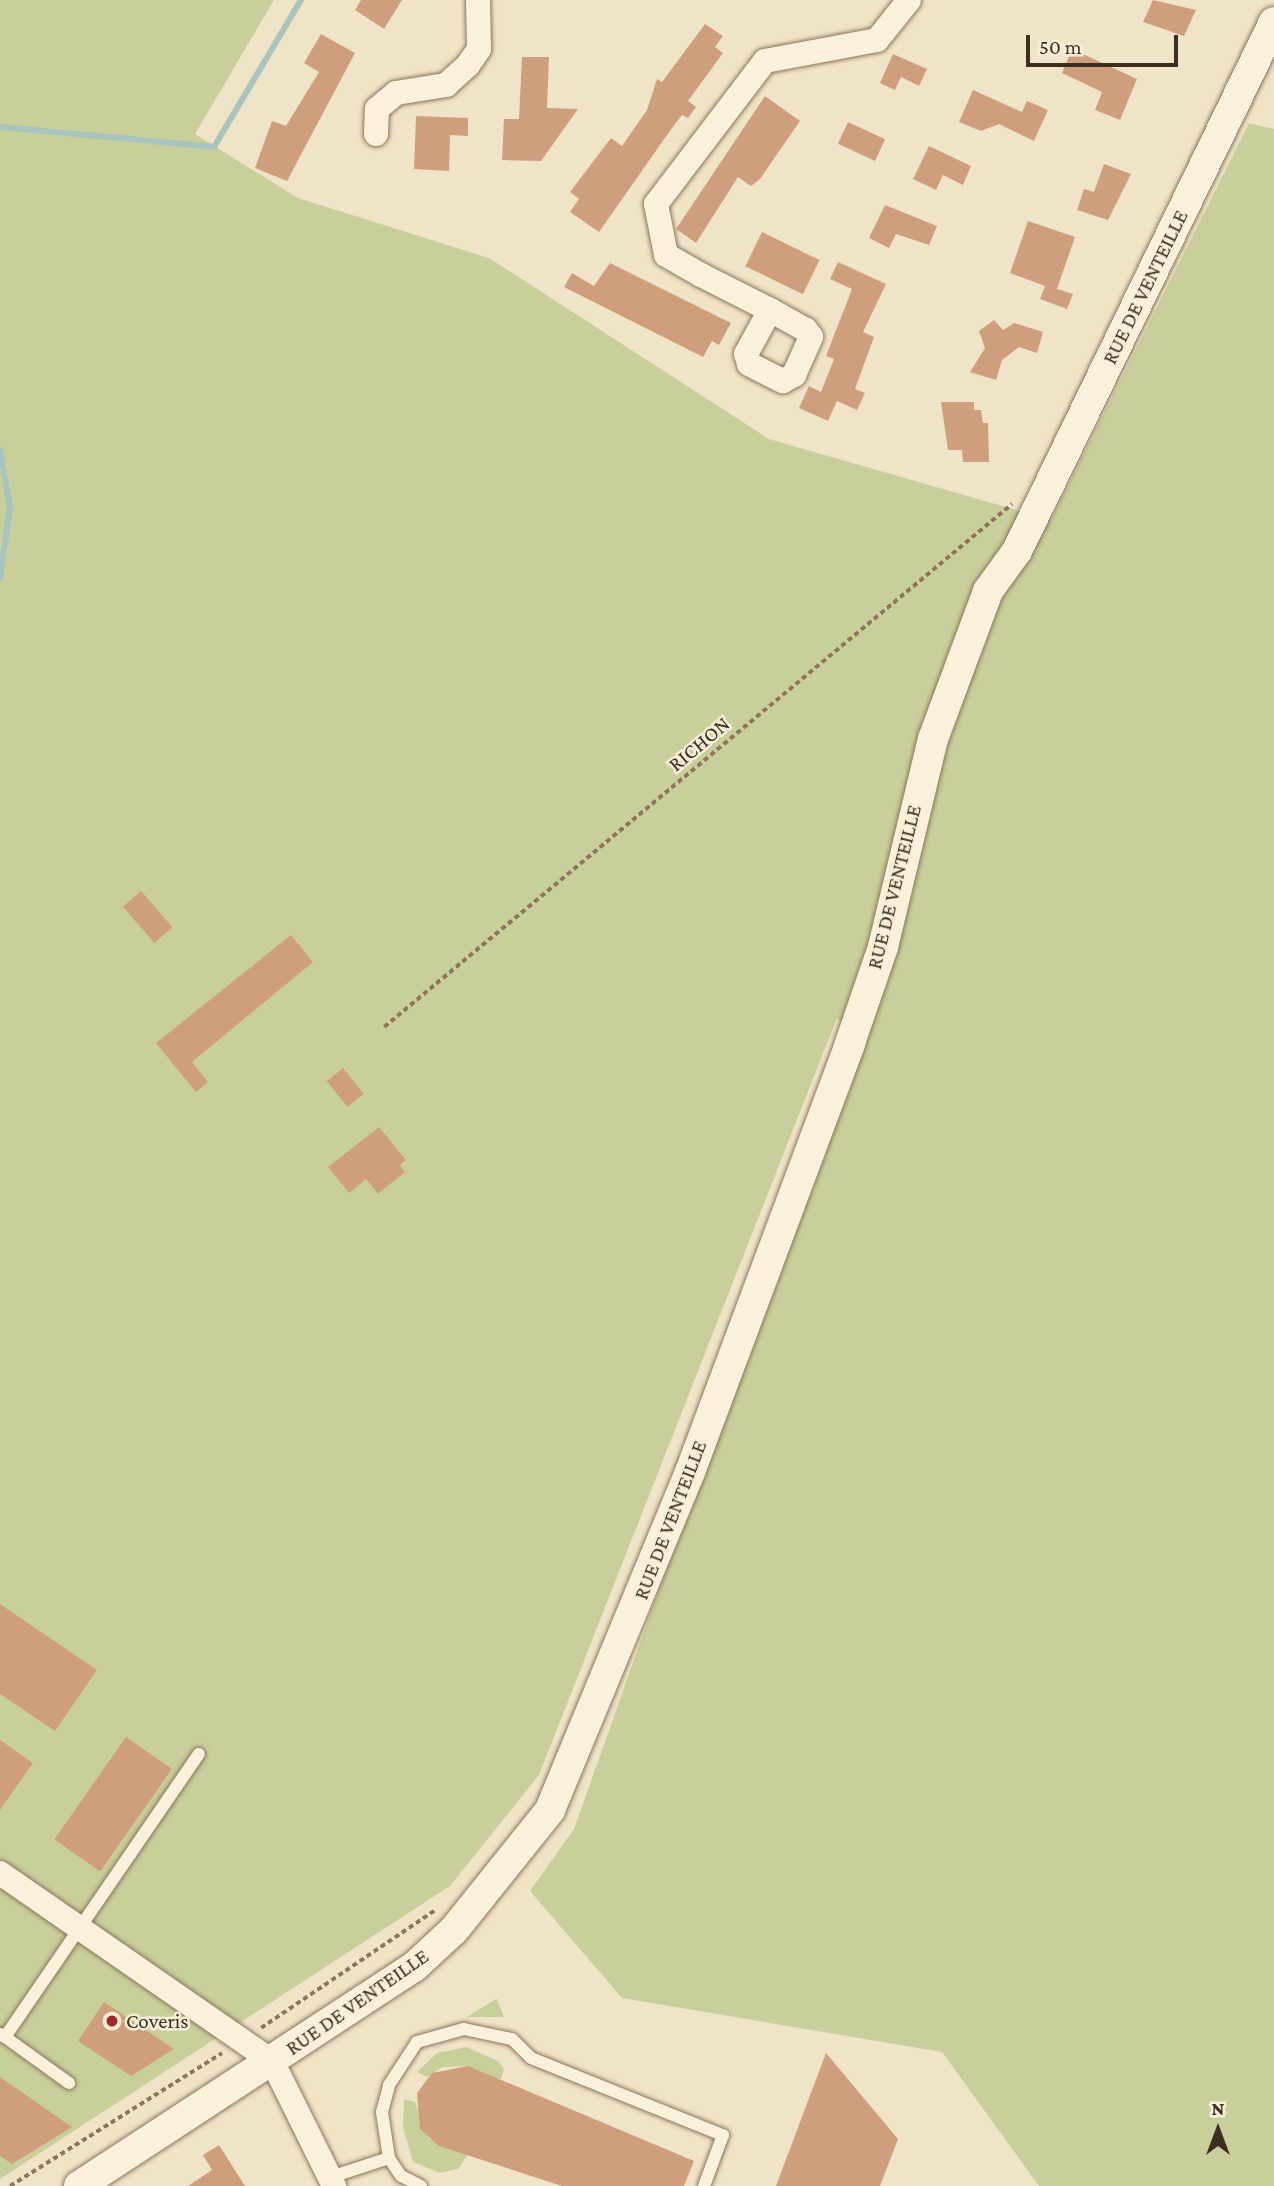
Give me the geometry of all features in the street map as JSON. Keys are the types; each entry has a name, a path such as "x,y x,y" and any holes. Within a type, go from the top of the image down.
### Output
{"street":[{"path":"376,134 377,109 396,93 446,85 468,65 479,49 478,0"},
{"path":"770,310 666,255 656,204 765,61 877,40 909,0"},
{"name":"RUE DE VENTEILLE","path":"79,2186 414,1967 454,1930 550,1810 569,1774 850,1043 883,947 933,739 970,650 1004,598 1017,551 1273,27"},
{"path":"0,1873 272,2061 333,2182"}],"lane":[{"path":"69,2083 2,2035 199,1754"},
{"path":"421,2186 401,2176 389,2158 382,2112 401,2059 439,2031 464,2029 512,2039 531,2058 723,2135 704,2186"},
{"path":"333,2182 389,2158"}],"path":[{"name":"RICHON","path":"384,1027 1015,501 1040,503"},
{"path":"10,2186 242,2040 446,1900"}],"green space":[{"path":"0,0 274,0 195,134 298,198 489,258 769,439 1051,520 1249,123 1274,129 1274,2186 1039,2186 942,2052 622,1998 530,1891 574,1829 697,1482 866,1041 837,1018 539,1775 450,1886 0,2179"},
{"path":"496,1999 504,2017 467,2017"},
{"path":"466,2047 498,2061 504,2069 499,2084 468,2066 443,2067 427,2077 417,2072 437,2053"},
{"path":"404,2099 415,2102 429,2139 470,2151 458,2169 440,2173 413,2162 403,2127"}],"building":[{"path":"361,0 402,0 384,29 355,10"},
{"path":"1153,0 1196,10 1184,36 1143,22"},
{"path":"705,24 723,36 715,47 723,53 688,101 696,107 688,118 682,115 599,232 570,212 579,199 570,192 611,138 622,146 647,110 657,79 662,82"},
{"path":"321,34 355,53 287,181 255,168 272,121 286,126 319,72 304,63"},
{"path":"1072,49 1137,79 1120,120 1095,110 1102,92 1062,73"},
{"path":"893,54 927,69 919,86 901,77 895,90 880,83"},
{"path":"522,57 549,57 547,108 578,109 541,161 502,160 504,119 519,119"},
{"path":"973,90 1022,112 1027,101 1048,110 1034,141 999,124 981,131 959,122"},
{"path":"765,96 800,121 760,179 751,186 738,177 696,243 676,229"},
{"path":"416,116 468,118 468,136 450,135 449,171 414,169"},
{"path":"848,122 885,139 875,161 838,144"},
{"path":"929,146 971,166 963,185 943,175 936,190 913,179"},
{"path":"1104,164 1131,174 1108,220 1077,210 1084,189 1094,192"},
{"path":"885,205 937,226 929,245 896,234 889,248 869,238"},
{"path":"1028,221 1075,237 1057,289 1073,294 1067,309 1040,299 1045,286 1010,273"},
{"path":"762,232 820,260 803,294 745,266"},
{"path":"838,262 886,284 863,332 874,337 855,389 865,393 857,410 837,401 828,421 799,408 809,386 821,392 834,359 826,356 852,289 830,279"},
{"path":"610,263 731,323 719,345 712,341 703,357 564,287 572,273 594,286"},
{"path":"994,320 1003,330 1014,323 1043,332 1037,353 1019,347 1002,360 996,380 970,372 985,348 979,331"},
{"path":"941,402 974,402 974,410 981,410 983,423 988,423 989,462 963,462 962,450 948,450"},
{"path":"141,891 172,927 154,943 123,907"},
{"path":"291,935 313,962 192,1062 208,1082 196,1092 156,1043"},
{"path":"343,1068 364,1094 347,1107 327,1081"},
{"path":"379,1127 406,1160 400,1165 405,1172 378,1194 366,1179 349,1193 328,1167"},
{"path":"0,1604 97,1670 55,1731 0,1694"},
{"path":"126,1737 172,1769 100,1872 54,1839"},
{"path":"0,1740 33,1763 0,1810"},
{"name":"Coveris","path":"104,2002 174,2049 131,2076 78,2041"},
{"path":"826,2053 898,2139 880,2186 776,2186"},
{"path":"468,2066 694,2161 684,2186 562,2186 439,2146 420,2129 417,2093 432,2073"},
{"path":"0,2077 72,2127 12,2164 0,2156"},
{"path":"219,2145 245,2186 188,2186 212,2170 203,2155"}],"waterway":[{"path":"0,127 214,147 301,0"},
{"path":"0,450 10,507 0,578"}],"place":[{"name":"Coveris","path":"112,2021"}]}
